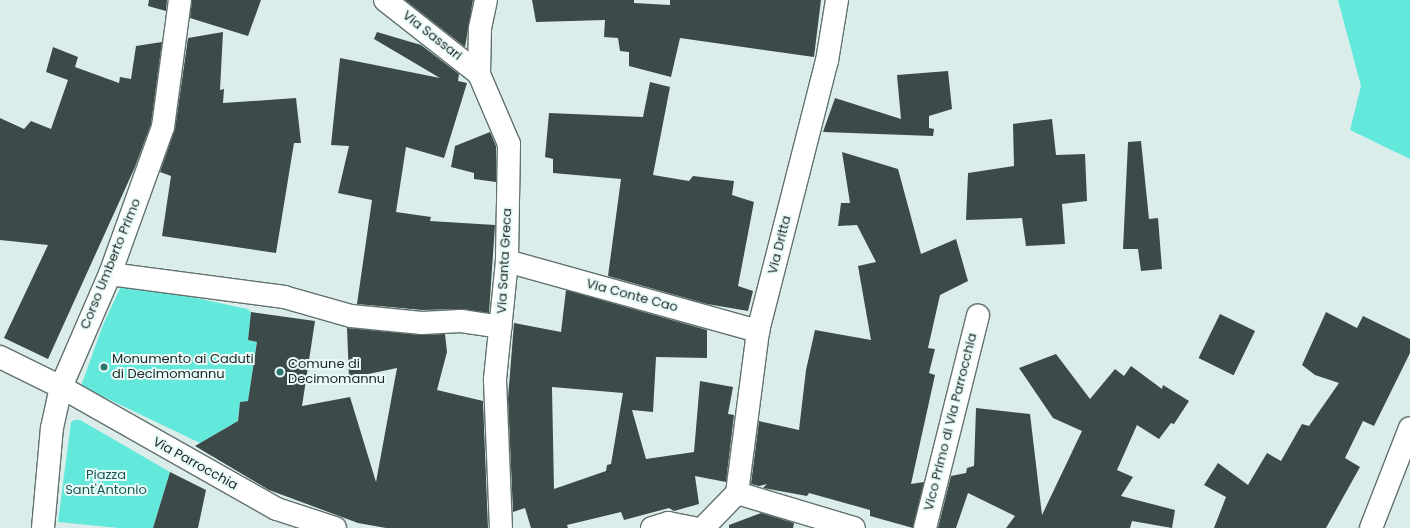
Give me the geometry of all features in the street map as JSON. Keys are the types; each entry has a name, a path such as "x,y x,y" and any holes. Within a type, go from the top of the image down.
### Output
{"street":[{"name":"Corso Umberto Primo","path":"43,528 52,428 61,387 110,274 164,127 180,0"},
{"name":"Via Sassari","path":"385,0 479,74"},
{"name":"Via Santa Greca","path":"486,0 480,29 479,74 509,144 507,261 495,380 501,528"},
{"name":"Via Dritta","path":"737,493 758,331 828,61 836,0"},
{"name":"Via Conte Cao","path":"507,261 758,331"},
{"path":"110,274 284,297 351,316 422,323 461,321 501,327"},
{"name":"Vico Primo di Via Parrocchia","path":"925,528 978,316"},
{"name":"Via Parrocchia","path":"0,357 61,387 277,509 335,528"},
{"path":"1371,528 1410,428"},
{"path":"703,528 737,493 854,528"},
{"path":"652,528 668,523 693,528"}],"green space":[{"path":"1338,0 1410,0 1410,159 1350,130 1361,86"},
{"path":"123,282 247,309 251,312 248,340 257,342 248,401 240,402 237,425 231,425 200,443 81,386 103,325"},
{"name":"Piazza Sant'Antonio","path":"74,420 80,420 170,472 153,528 119,528 58,522 71,422"}],"building":[{"path":"149,0 167,0 166,11 148,6"},
{"path":"192,0 261,0 248,36 190,18"},
{"path":"405,0 473,0 465,47"},
{"path":"532,0 634,0 634,3 670,5 670,0 821,0 814,57 680,38 671,77 629,66 629,52 620,51 618,38 604,37 605,20 536,22"},
{"path":"223,32 220,90 224,89 223,103 296,98 301,143 294,143 276,253 162,236 171,176 160,172 175,129 188,38"},
{"path":"377,32 421,45 459,74 458,81 467,83 444,158 406,147 396,212 431,217 430,221 495,225 489,313 463,309 422,310 357,304 372,200 338,193 349,146 331,145 340,58 440,78 374,39"},
{"path":"162,42 151,124 135,167 48,359 4,338 48,245 0,240 0,118 24,129 31,121 51,129 68,80 46,72 53,47 78,57 75,67 119,83 120,77 131,79 136,46"},
{"path":"948,71 952,109 929,116 929,128 934,129 933,136 823,132 835,98 901,119 897,75"},
{"path":"650,82 670,87 653,175 689,181 693,176 734,181 732,195 754,202 738,286 753,291 748,311 707,304 608,276 621,179 553,173 553,159 545,157 549,113 643,117"},
{"path":"1052,119 1056,155 1085,154 1087,201 1062,204 1065,244 1026,246 1022,218 966,220 968,173 1014,166 1013,124"},
{"path":"490,132 496,146 496,182 474,179 474,173 451,167 455,146"},
{"path":"1141,141 1149,219 1158,218 1162,269 1141,271 1138,249 1123,249 1128,142"},
{"path":"842,152 898,169 921,254 956,239 968,281 940,295 928,348 935,349 929,373 935,375 911,484 924,482 913,528 870,516 870,510 809,493 807,496 763,488 767,484 759,486 751,484 759,421 799,430 806,370 815,330 871,340 858,266 876,262 857,225 838,226 841,203 850,203"},
{"path":"566,290 707,330 707,358 656,357 653,412 632,410 646,459 694,452 700,381 733,387 728,414 734,415 726,482 695,476 699,504 674,511 669,508 624,520 621,512 567,525 568,528 531,528 525,508 513,512 508,398 514,323 561,332","holes":["552,387 623,393 611,464 607,465 606,471 554,489"]},
{"path":"251,312 315,321 302,406 350,397 376,482 397,368 349,378 347,328 421,335 445,334 447,352 437,390 483,401 488,528 386,528 358,523 269,490 195,446 238,421 240,402 248,401 257,342 248,340"},
{"path":"1326,312 1357,328 1363,316 1410,339 1410,353 1374,426 1363,421 1345,458 1360,467 1326,528 1214,528 1226,497 1204,485 1218,463 1248,485 1267,453 1281,461 1302,424 1309,426 1339,383 1315,375 1302,365"},
{"path":"1220,314 1255,331 1234,375 1199,358"},
{"path":"1056,354 1090,399 1115,369 1124,376 1131,366 1162,389 1163,385 1189,401 1174,424 1171,423 1159,439 1137,425 1117,470 1133,477 1121,496 1175,510 1172,528 1132,521 1130,528 1006,528 1015,516 968,493 956,528 938,528 951,476 966,473 967,468 974,466 976,408 1030,414 1042,515 1082,431 1053,418 1019,368"},
{"path":"170,472 206,490 198,528 153,528"},
{"path":"761,513 794,523 793,528 729,528 729,525"}],"place":[{"name":"Monumento ai Caduti di Decimomannu","path":"104,367"},
{"name":"Comune di Decimomannu","path":"280,372"}]}
